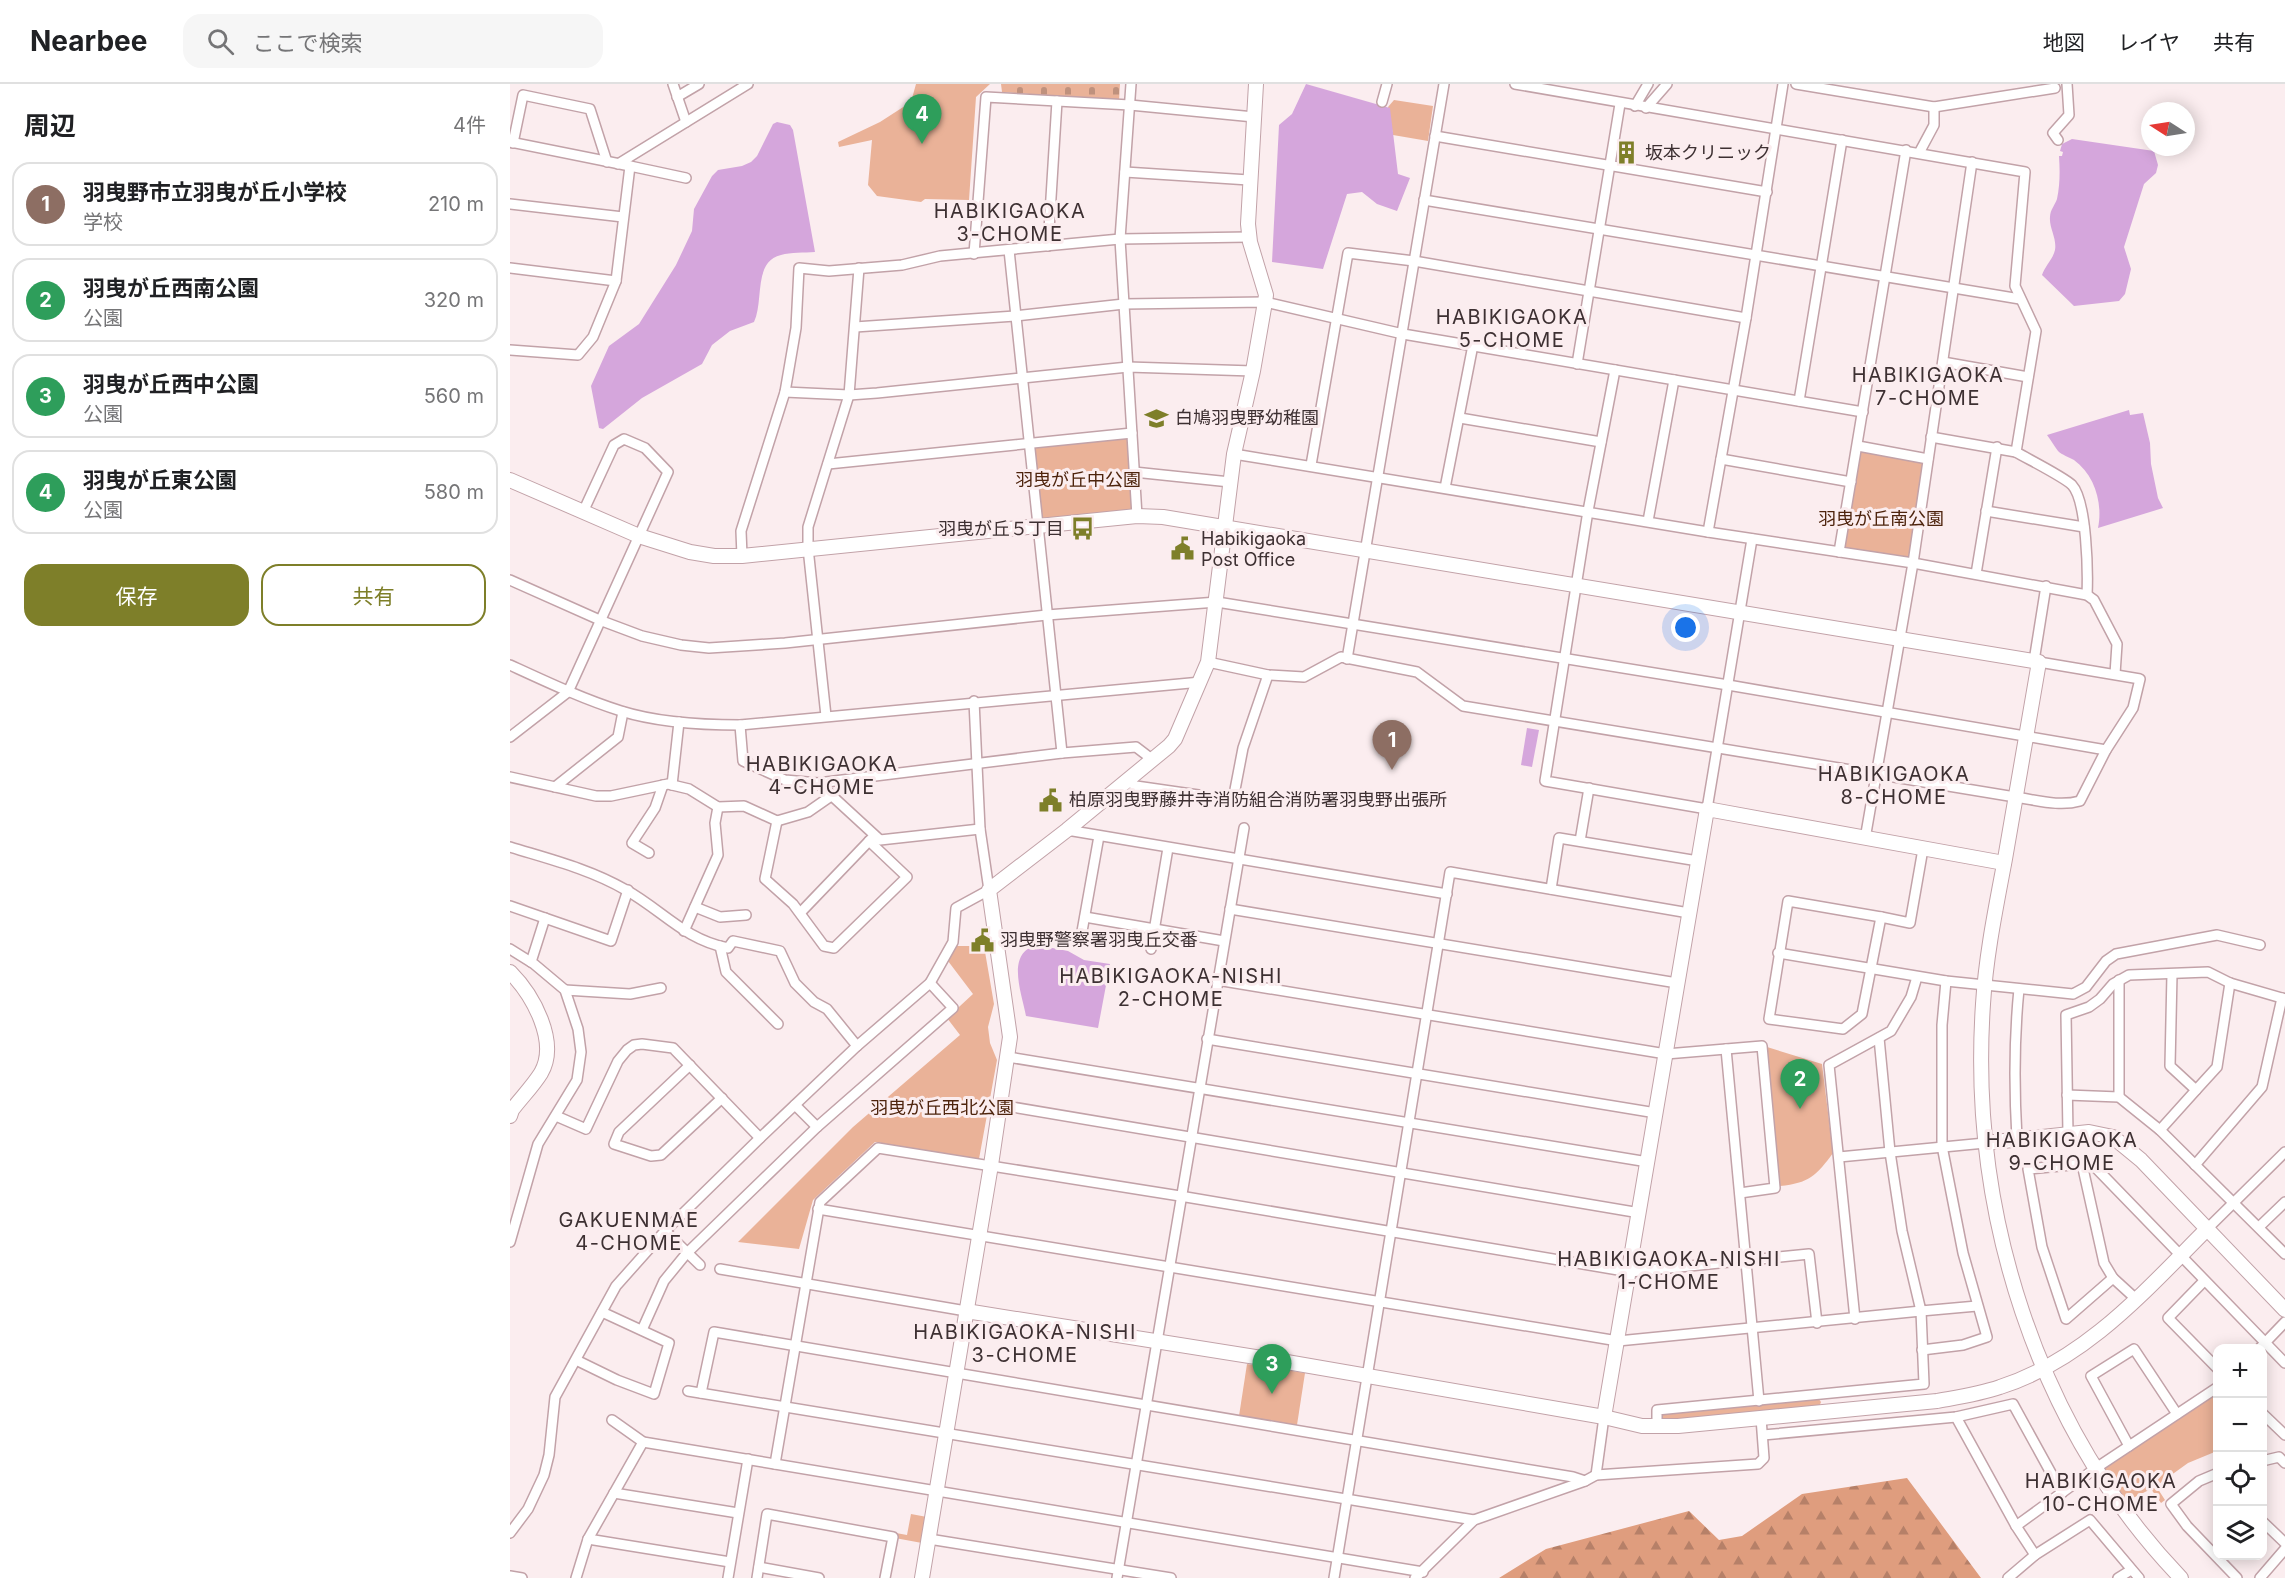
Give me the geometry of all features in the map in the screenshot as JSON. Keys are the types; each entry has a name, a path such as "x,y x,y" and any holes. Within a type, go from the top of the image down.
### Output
{"street":[{"path":"673,84 686,122"},
{"path":"677,97 699,84"},
{"path":"618,164 748,84"},
{"path":"1131,84 1120,239 1137,516"},
{"path":"510,1533 528,1509 544,1475 549,1455 555,1397 616,1286 665,1231 760,1138 857,1046 930,983 952,942 956,908 989,890 1067,830 1154,760 1175,739 1208,662 1234,453 1253,371 1266,295 1250,237 1249,180 1256,84"},
{"path":"1382,102 1387,84"},
{"path":"1347,659 1444,84"},
{"path":"1515,84 1620,104 1906,150 2025,172 2015,286 2036,331 2016,452"},
{"path":"1635,106 1648,84"},
{"path":"1646,108 1667,84"},
{"path":"1708,532 1734,390 1783,84"},
{"path":"1796,84 1934,107 2026,88 2055,88"},
{"path":"2058,140 2054,134 2069,115 2067,84"},
{"path":"607,162 590,109 523,95 512,142 607,162 630,166 686,178"},
{"path":"974,254 987,97 1130,105 1254,117"},
{"path":"1048,246 1057,101"},
{"path":"1577,364 1620,104"},
{"path":"1919,153 1934,125 1934,107"},
{"path":"1435,136 1767,192"},
{"path":"1799,401 1842,140"},
{"path":"1839,552 1906,150"},
{"path":"1865,839 1912,563 1972,162"},
{"path":"510,350 578,355 593,337 616,281 630,166"},
{"path":"1125,172 1249,180"},
{"path":"1424,200 2020,299"},
{"path":"510,204 623,217"},
{"path":"742,556 741,531 785,392 796,328 798,268 829,271 902,265 940,256 1120,239 1250,237"},
{"path":"1009,250 1062,753"},
{"path":"1311,465 1348,253 1414,261 1746,318"},
{"path":"510,268 616,281"},
{"path":"826,716 808,548 808,527 849,395 859,268"},
{"path":"855,327 1015,316 1124,304 1265,302 1403,334 1863,412"},
{"path":"1445,488 1473,345"},
{"path":"1943,362 2028,377"},
{"path":"785,392 849,395 1128,367 1253,371"},
{"path":"1615,370 1588,511 1545,781 2004,863"},
{"path":"1648,521 1674,380"},
{"path":"1460,418 1601,442"},
{"path":"828,464 1132,433"},
{"path":"1931,437 2016,452 2072,485 2079,502 2084,527 2089,567 2087,595"},
{"path":"510,737 568,692 668,472 645,448 624,439 614,445 583,512"},
{"path":"1858,446 1928,459"},
{"path":"1976,574 1997,447"},
{"path":"1234,453 1708,532 1912,563 2087,595 2094,600 2117,644 2115,674"},
{"path":"1721,459 1851,482"},
{"path":"1134,472 1230,482"},
{"path":"510,480 639,536 714,556 742,556 1137,516 1163,517 2139,679 2133,708 2106,750 2080,801 2064,804 1463,706 1417,672 1341,657 1304,677 1268,675 1208,662"},
{"path":"1986,511 2084,527"},
{"path":"1596,1475 1752,539"},
{"path":"510,580 602,621 642,636 681,645 709,648 817,640 1047,615 1217,602 1728,685 2106,750"},
{"path":"2046,586 2026,735 1985,986 1981,1051 1985,1143 1992,1199 2020,1306 2044,1368 2096,1468 2138,1528 2181,1578"},
{"path":"510,665 568,692 623,712 679,722 740,725 1056,693 1201,681"},
{"path":"1128,781 1136,786 1233,801 1243,748 1268,675"},
{"path":"922,1578 1010,1037 980,829 974,701"},
{"path":"555,787 618,737 623,712"},
{"path":"649,853 632,843 668,785 679,722"},
{"path":"740,725 742,761 785,780 818,783 1062,753 1136,747 1154,760"},
{"path":"510,777 596,796 611,796 668,785 690,789 718,807 744,806 777,821 808,812 831,796"},
{"path":"777,821 765,879 801,912 824,946 834,948 907,877 818,783"},
{"path":"1580,841 1589,788"},
{"path":"684,931 718,855 715,823 718,807"},
{"path":"1118,1574 1180,1196 1244,828"},
{"path":"872,838 880,840 980,829"},
{"path":"1067,830 1447,894"},
{"path":"1081,937 1099,836"},
{"path":"801,912 872,838"},
{"path":"1551,889 1560,838 1698,861"},
{"path":"1151,949 1168,848"},
{"path":"511,849 594,874 628,890 684,931 720,946 729,948 733,941 780,951 795,983 814,1002 827,1009 857,1046"},
{"path":"1881,917 1862,1014 1843,1029 1769,1019 1788,901 1881,917 1910,922 1923,849"},
{"path":"1334,1578 1450,872 1689,913"},
{"path":"510,906 611,940 628,890"},
{"path":"695,907 720,918 746,915"},
{"path":"1230,909 1677,984"},
{"path":"1085,917 1224,941"},
{"path":"531,962 545,918"},
{"path":"1778,953 1946,981 2073,994 2086,987 2106,961 2116,954 2217,935 2260,945"},
{"path":"720,946 726,972 778,1024"},
{"path":"510,949 531,962 565,990 578,1029 581,1052 577,1080 538,1144 510,1242"},
{"path":"510,972 533,1000 543,1025 547,1053 542,1072 512,1110 510,1116"},
{"path":"2068,1134 2066,1015 2090,1007 2113,984 2129,975 2208,972 2230,983 2284,998 2262,1087 2195,1165"},
{"path":"2172,974 2170,1066 2196,1090"},
{"path":"1855,1319 1829,1065 1891,1031 1911,997 1917,976"},
{"path":"1217,980 1666,1054 1762,1046 1775,1188 1740,1193"},
{"path":"1922,1350 1963,1345 1987,1337 1977,1306 1951,1199 1942,1146 1942,1025 1946,981"},
{"path":"2119,981 2119,1097"},
{"path":"642,1330 664,1281 686,1254 817,1127 953,1008 930,983"},
{"path":"2160,1130 2217,1067 2230,983"},
{"path":"565,990 630,994 661,988"},
{"path":"2017,1139 2014,1086 2015,1031 2019,989"},
{"path":"1657,1427 1657,1410 1924,1384 1921,1311 1902,1232 1890,1152 1880,1038"},
{"path":"1208,1039 1656,1113"},
{"path":"556,1116 586,1129 618,1061 634,1045 673,1048 760,1138"},
{"path":"1726,1049 1759,1401"},
{"path":"1008,1057 1648,1162"},
{"path":"690,1065 619,1132 614,1144 651,1156 661,1155 722,1098"},
{"path":"2067,1095 2119,1097 2160,1130 2285,1254"},
{"path":"795,1105 817,1127"},
{"path":"1000,1105 1640,1213"},
{"path":"1839,1157 2089,1132 2113,1137 2141,1160 2285,1310"},
{"path":"775,1464 820,1202 878,1148 1630,1272 1809,1254 1817,1323"},
{"path":"720,1269 1368,1376 1657,1427 1937,1401 1974,1395 2001,1387 2044,1368 2088,1342 2136,1299 2285,1152"},
{"path":"2082,1164 2104,1263 2113,1278 2136,1299"},
{"path":"2113,1278 2066,1319 2042,1247 2028,1169 2082,1164 2096,1168 2204,1281 2260,1344"},
{"path":"2259,1227 2285,1202"},
{"path":"818,1209 1618,1341 1977,1306"},
{"path":"665,1231 686,1254 700,1265"},
{"path":"2204,1281 2168,1318 2213,1365"},
{"path":"576,1360 617,1380 654,1394 669,1343 602,1312"},
{"path":"2264,1344 2285,1322"},
{"path":"701,1393 714,1332 1357,1439 1585,1481"},
{"path":"2129,1446 2091,1376 2134,1349 2177,1414"},
{"path":"2267,1350 2285,1364"},
{"path":"2016,1526 2096,1468 2213,1390"},
{"path":"688,1391 1474,1520"},
{"path":"1823,1394 1824,1412"},
{"path":"1763,1435 1956,1417 2013,1404 2062,1492"},
{"path":"1956,1417 2016,1526 2035,1555"},
{"path":"612,1420 644,1442 1337,1557 1419,1575 1474,1520 1585,1481 1596,1475 1758,1464 1764,1458 1761,1418"},
{"path":"2267,1418 2285,1435"},
{"path":"576,1578 588,1539 644,1442"},
{"path":"2267,1460 2279,1457 2285,1463"},
{"path":"728,1578 748,1459"},
{"path":"2213,1475 2199,1482 2170,1504 2187,1526 2237,1578"},
{"path":"614,1493 738,1513"},
{"path":"757,1578 767,1514 893,1537 885,1578"},
{"path":"2008,1578 2035,1555 2090,1520 2139,1578"},
{"path":"2267,1526 2285,1543"},
{"path":"588,1539 730,1562"},
{"path":"929,1539 1118,1574 1171,1578"},
{"path":"2259,1578 2285,1549"},
{"path":"759,1567 819,1578"},
{"path":"2118,1578 2131,1570"},
{"path":"510,1576 522,1578"}],"green space":[{"path":"916,84 990,84 976,97 969,200 925,199 921,202 877,196 868,185 872,140 839,147 838,142 880,122 911,102"},
{"path":"1001,84 1120,84 1119,101 1002,92"},
{"path":"1394,100 1433,106 1428,141 1393,135 1388,107"},
{"name":"羽曳が丘中公園","path":"1128,437 1132,512 1042,521 1035,447"},
{"name":"羽曳が丘南公園","path":"1859,448 1925,460 1910,562 1839,552"},
{"name":"羽曳が丘西北公園","path":"957,946 984,946 994,1004 988,1027 990,1043 997,1060 979,1159 875,1142 813,1200 799,1249 738,1242 853,1127 960,1035 947,1018 973,994 948,961"},
{"path":"1767,1047 1822,1064 1833,1153 1811,1177 1798,1183 1780,1186"},
{"path":"1247,1364 1305,1373 1297,1425 1239,1416"},
{"path":"2213,1396 2213,1453 2188,1463 2156,1486 2165,1500 2161,1503 2151,1489 2125,1502 2103,1469"},
{"path":"1818,1398 1821,1402 1819,1407 1663,1423 1660,1419 1662,1414"},
{"path":"1907,1478 1981,1578 1499,1578 1546,1549 1689,1511 1719,1540 1742,1536 1802,1494"},
{"path":"911,1514 927,1517 922,1543 895,1538 896,1533 907,1535"}],"shaded area":[{"path":"1306,84 1390,108 1398,174 1410,178 1397,211 1377,204 1362,192 1347,194 1323,269 1272,262 1279,125 1292,114"},
{"path":"777,122 790,125 793,130 815,252 785,254 772,259 766,265 763,274 754,322 730,331 712,345 702,364 642,398 603,429 599,428 591,386 609,346 639,324 676,265 692,231 694,209 712,176 718,170 751,162 757,156 773,124"},
{"path":"2072,139 2141,149 2141,156 2155,156 2158,165 2156,173 2144,184 2124,247 2131,269 2125,294 2119,301 2074,306 2042,275 2055,250 2050,217 2058,194 2059,156 2062,156 2063,152 2060,151 2062,144"},
{"path":"2129,410 2130,415 2143,413 2158,498 2163,508 2098,528 2098,500 2092,482 2081,466 2058,451 2047,435"},
{"path":"1527,728 1539,730 1532,767 1521,765"},
{"path":"1037,945 1068,951 1084,960 1110,964 1098,1028 1026,1016 1019,986 1018,965 1027,949"}],"place":[{"name":"羽曳が丘東公園","path":"922,144"},
{"name":"坂本クリニック","path":"1627,153"},
{"name":"白鳩羽曳野幼稚園","path":"1157,418"},
{"name":"羽曳が丘５丁目","path":"1082,529"},
{"name":"Habikigaoka Post Office","path":"1183,549"},
{"name":"羽曳野市立羽曳が丘小学校","path":"1392,770"},
{"name":"柏原羽曳野藤井寺消防組合消防署羽曳野出張所","path":"1051,800"},
{"name":"羽曳野警察署羽曳丘交番","path":"982,940"},
{"name":"羽曳が丘西南公園","path":"1800,1109"},
{"name":"羽曳が丘西中公園","path":"1272,1394"}],"district":[{"name":"HABIKIGAOKA 3-CHOME","path":"1010,222"},
{"name":"HABIKIGAOKA 5-CHOME","path":"1512,328"},
{"name":"HABIKIGAOKA 7-CHOME","path":"1928,386"},
{"name":"HABIKIGAOKA 4-CHOME","path":"822,776"},
{"name":"HABIKIGAOKA 8-CHOME","path":"1894,786"},
{"name":"HABIKIGAOKA-NISHI 2-CHOME","path":"1171,988"},
{"name":"HABIKIGAOKA 9-CHOME","path":"2062,1152"},
{"name":"GAKUENMAE 4-CHOME","path":"629,1232"},
{"name":"HABIKIGAOKA-NISHI 1-CHOME","path":"1669,1270"},
{"name":"HABIKIGAOKA-NISHI 3-CHOME","path":"1025,1344"},
{"name":"HABIKIGAOKA 10-CHOME","path":"2101,1492"}]}
